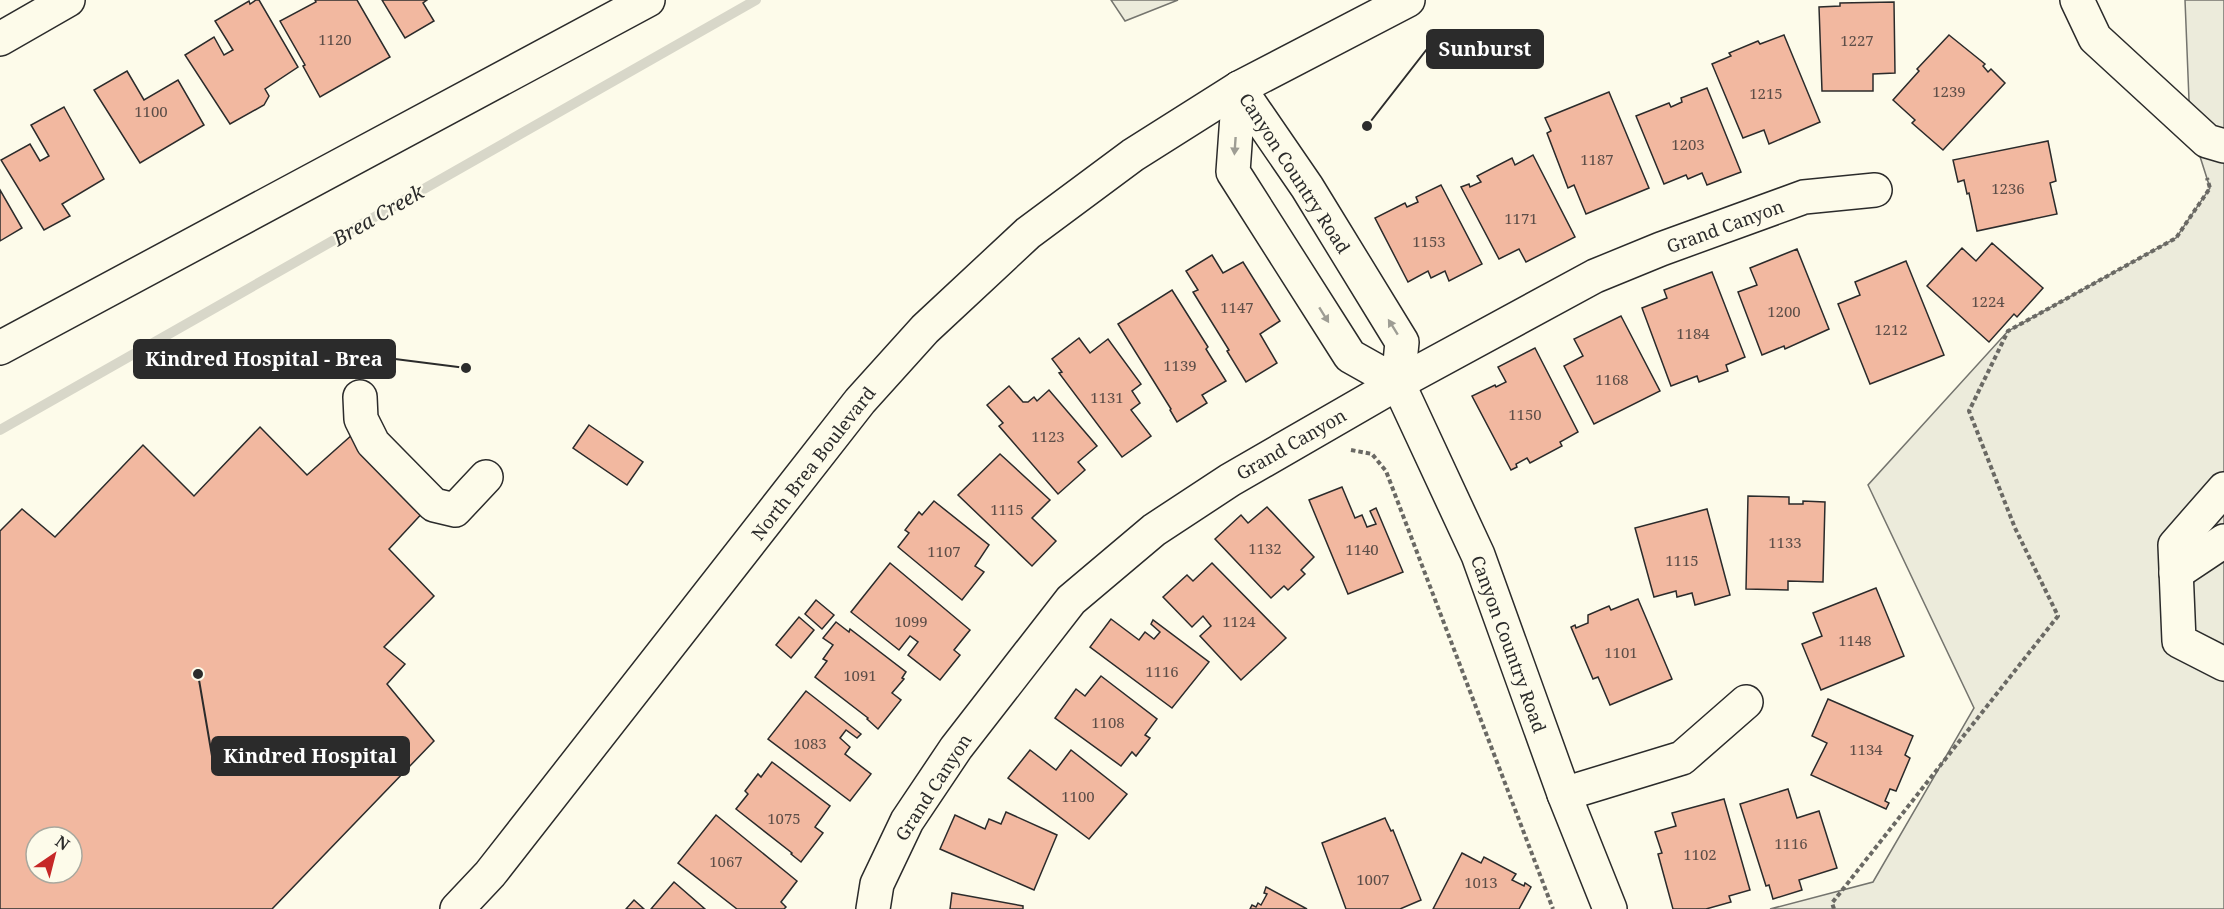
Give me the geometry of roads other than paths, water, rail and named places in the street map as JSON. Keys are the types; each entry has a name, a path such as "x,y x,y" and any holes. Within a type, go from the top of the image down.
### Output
{"street":[{"path":"0,39 29,9 68,0"},
{"path":"0,348 648,0"},
{"name":"North Brea Boulevard","path":"456,909 490,874 860,401 925,329 1028,233 1133,154 1239,87 1408,0"},
{"path":"2077,0 2095,38 2207,141 2224,146"},
{"name":"Canyon Country Road","path":"1239,87 1233,172 1350,356 1398,383"},
{"name":"Canyon Country Road","path":"1239,87 1307,187 1402,342 1398,383 1478,555 1564,794 1610,909"},
{"name":"Grand Canyon","path":"873,909 877,884 907,821 956,748 1071,600 1154,530 1230,480 1398,383 1594,276 1804,197 1875,190"},
{"path":"360,397 361,419 373,442 434,505 455,510 486,477"},
{"path":"2224,489 2175,545 2179,641 2224,664"},
{"path":"2176,573 2224,542"},
{"path":"1564,794 1682,758 1746,702"}],"waterway":[{"name":"Brea Creek","path":"0,430 756,0"}],"place":[{"name":"Sunburst","path":"1367,126"},
{"name":"Kindred Hospital - Brea","path":"466,368"},
{"name":"Kindred Hospital","path":"198,674"}]}
